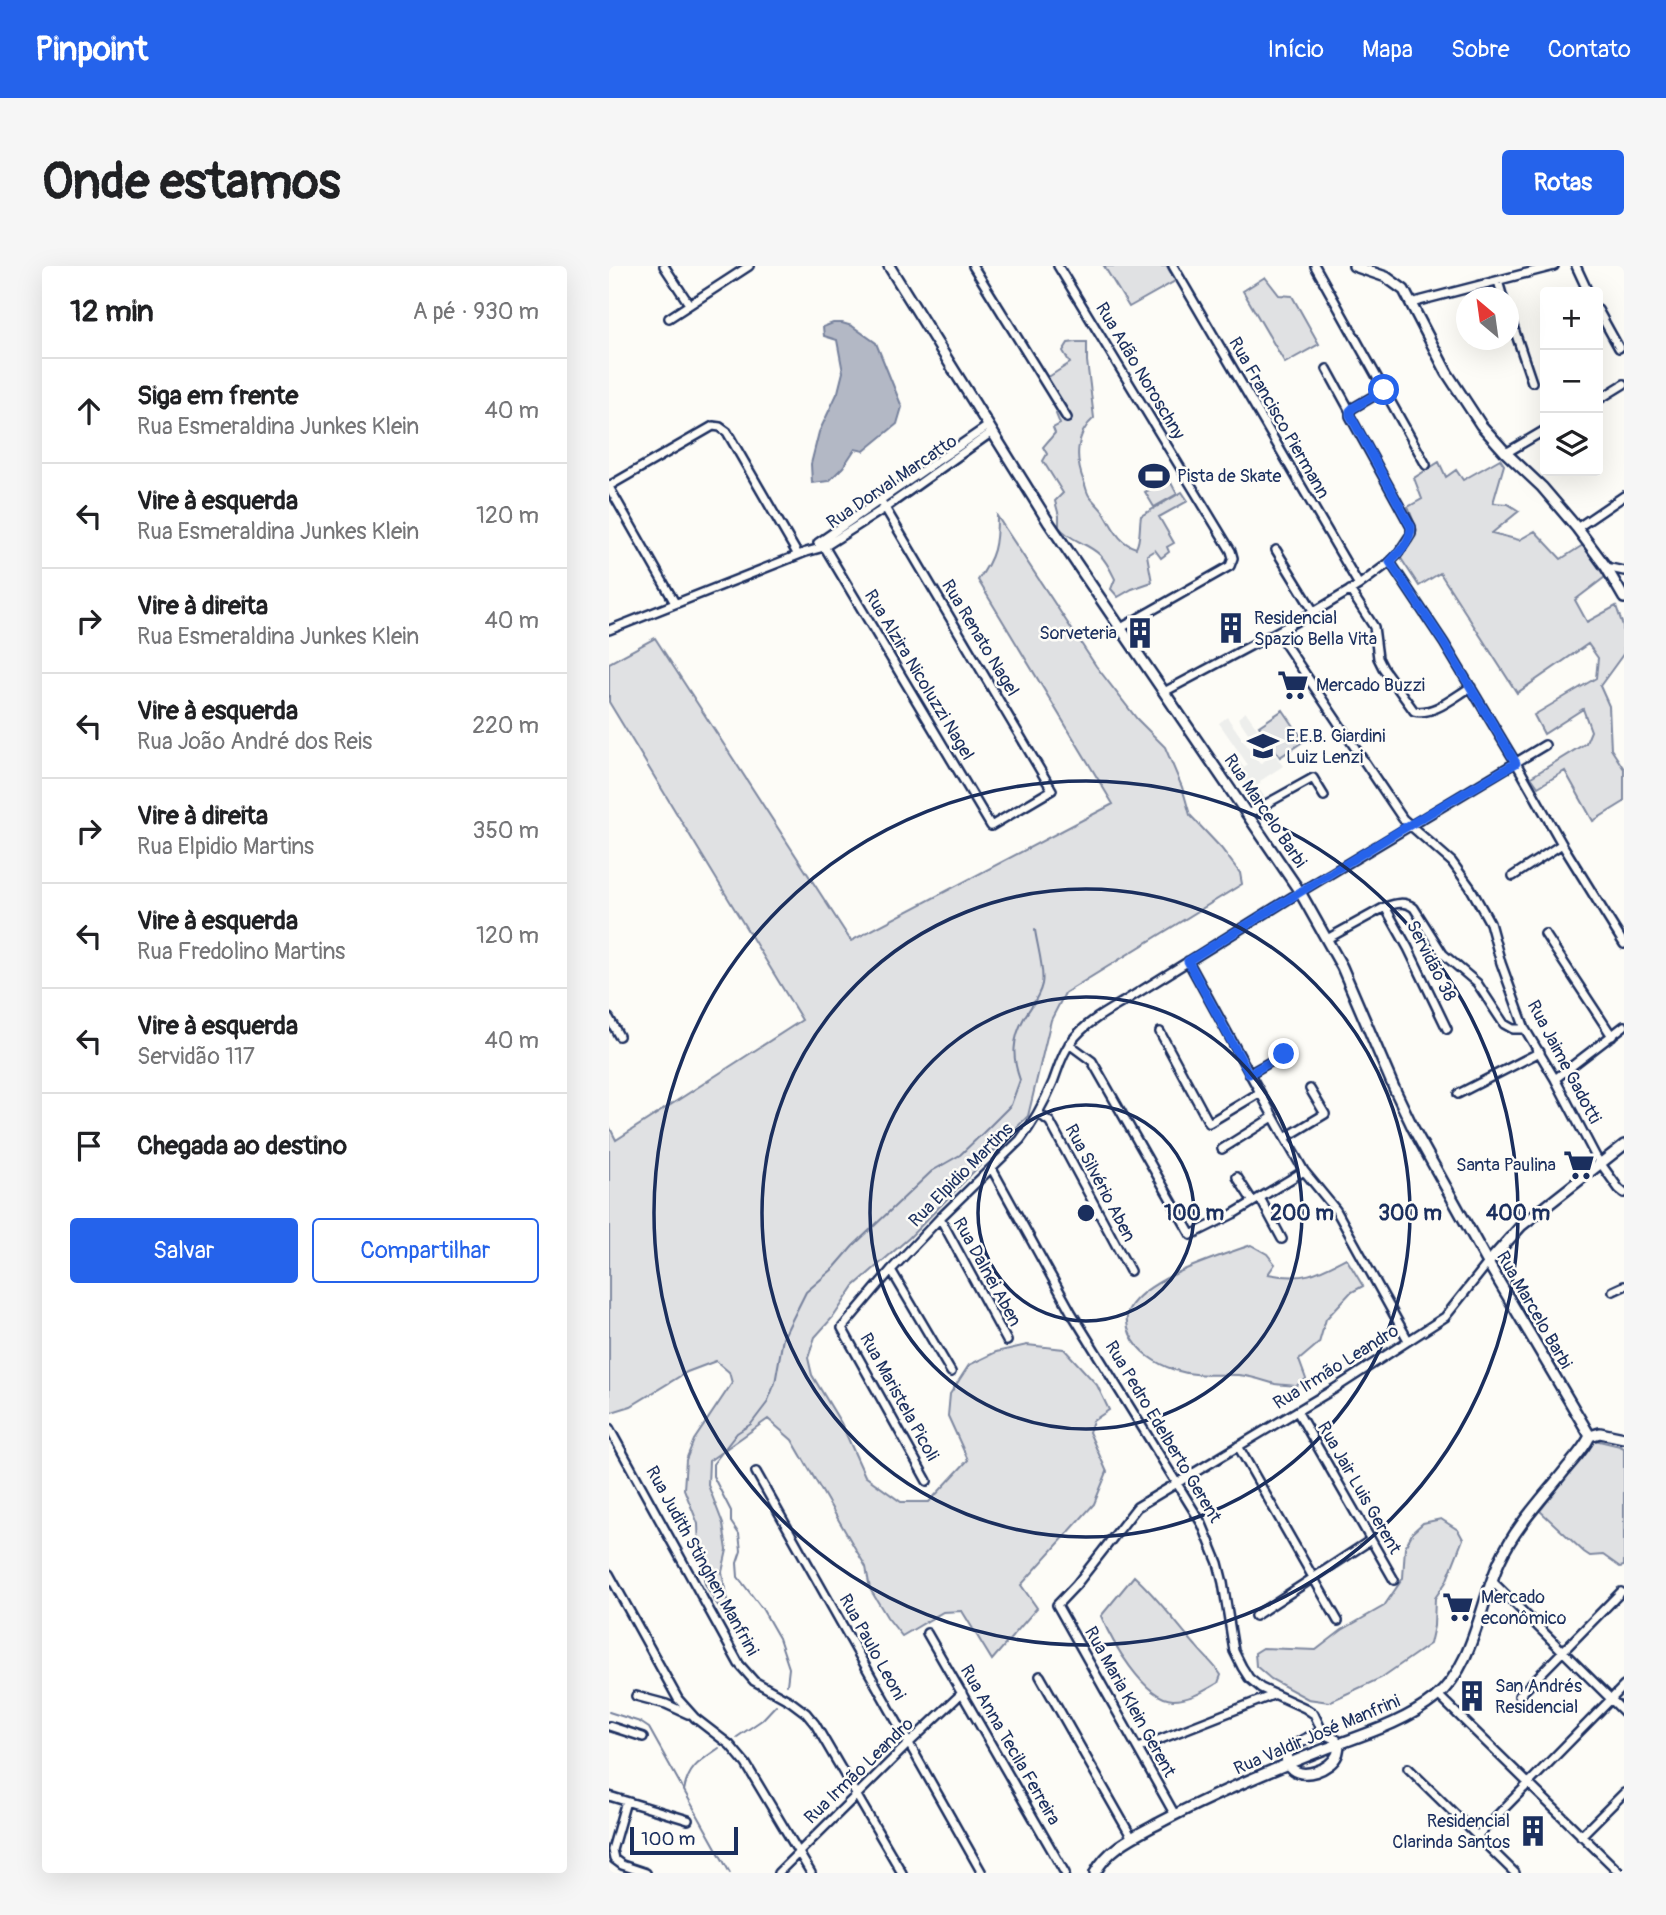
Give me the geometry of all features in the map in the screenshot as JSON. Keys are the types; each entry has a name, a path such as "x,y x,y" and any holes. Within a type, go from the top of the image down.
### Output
{"street":[{"path":"664,266 689,304"},
{"path":"669,318 749,266"},
{"name":"Rua Marcelo Barbi","path":"889,266 1049,523 1300,892 1350,985 1407,1116 1488,1263 1590,1437"},
{"path":"973,266 1067,418"},
{"name":"Rua Adão Noroschny","path":"1058,266 1233,558 1230,566 1222,571 1121,628"},
{"name":"Rua Francisco Piermann","path":"1173,266 1359,585"},
{"path":"1315,266 1426,465"},
{"path":"1354,266 1371,270 1404,290 1447,373 1481,425 1577,528 1624,598"},
{"path":"1411,303 1554,266"},
{"path":"1576,266 1586,287"},
{"path":"1498,281 1500,287"},
{"path":"1603,319 1619,348"},
{"path":"1519,344 1532,382"},
{"path":"1164,692 1359,585 1390,562 1411,534 1411,527 1351,419 1350,411 1327,369"},
{"path":"1603,397 1624,384"},
{"path":"1350,411 1384,390"},
{"path":"675,603 609,487 713,426 727,432 802,553"},
{"name":"Rua Dorval Marcatto","path":"609,630 823,544 990,429"},
{"path":"1506,453 1540,433"},
{"path":"1577,528 1624,496"},
{"name":"Rua Renato Nagel","path":"883,505 1052,790 991,826"},
{"name":"Rua Alzira Nicoluzzi Nagel","path":"823,544 991,826"},
{"path":"1276,550 1314,612"},
{"path":"1390,562 1471,687 1562,844 1624,944"},
{"path":"1606,568 1624,571"},
{"path":"1350,590 1374,627 1378,658 1383,668 1413,710 1421,713 1431,711 1471,687"},
{"name":"Rua Jaime Gadotti","path":"1277,632 1403,819 1452,862 1481,904 1525,1029 1600,1164 1622,1193"},
{"name":"Rua Elpidio Martins","path":"842,1328 940,1218 1020,1140 1038,1113 1069,1044 1080,1031 1095,1019 1300,892 1545,745"},
{"path":"1248,814 1313,778 1324,796"},
{"path":"1513,876 1562,844"},
{"path":"1327,939 1385,906 1404,903 1414,908 1443,954 1477,983 1504,1024 1525,1029"},
{"name":"Servidão 38","path":"1385,906 1447,1029"},
{"path":"1545,934 1612,1036"},
{"path":"1188,961 1304,1171 1336,1210 1408,1340"},
{"path":"609,1018 619,1036"},
{"path":"1555,1079 1624,1026"},
{"path":"1160,1032 1209,1123 1259,1093"},
{"path":"1069,1044 1092,1061 1191,1236 1304,1171"},
{"path":"1458,1094 1539,1052"},
{"path":"1249,1074 1284,1054"},
{"path":"1285,1138 1325,1114 1310,1088"},
{"name":"Rua Silvério Aben","path":"1038,1113 1050,1122 1130,1271"},
{"path":"1222,1149 1273,1117"},
{"name":"Rua Irmão Leandro","path":"1057,1605 1137,1507 1334,1389 1445,1317 1521,1226 1624,1145"},
{"name":"Rua Pedro Edelberto Gerent","path":"992,1168 1078,1322 1202,1524 1218,1563 1234,1651 1249,1678 1273,1695 1314,1714 1322,1732"},
{"path":"1237,1177 1257,1200 1282,1239"},
{"name":"Rua Dalnei Aben","path":"940,1218 1007,1341"},
{"path":"891,1270 951,1371"},
{"path":"1613,1290 1624,1286"},
{"name":"Rua Maristela Picoli","path":"842,1328 927,1481"},
{"name":"Rua Jair Luis Gerent","path":"1297,1411 1394,1580"},
{"name":"Rua Judith Stinghen Manfrini","path":"609,1428 739,1664 754,1681 806,1713 823,1735 902,1873"},
{"path":"1590,1437 1600,1433 1624,1438"},
{"name":"Rua Valdir José Manfrini","path":"1095,1873 1104,1858 1132,1838 1175,1815 1220,1793 1416,1711 1438,1695 1458,1670 1471,1642 1500,1560 1522,1523 1590,1437"},
{"path":"1238,1446 1338,1621"},
{"name":"Rua Paulo Leoni","path":"756,1472 982,1873"},
{"path":"1255,1616 1371,1541"},
{"path":"609,1574 678,1699 695,1718 730,1745 746,1764 811,1873"},
{"path":"1492,1581 1624,1712"},
{"path":"1518,1696 1621,1592"},
{"name":"Rua Maria Klein Gerent","path":"1057,1605 1175,1815"},
{"name":"Rua Anna Tecila Ferreira","path":"927,1633 1065,1873"},
{"path":"1040,1676 1132,1838"},
{"path":"1478,1836 1624,1686"},
{"name":"Rua Irmão Leandro","path":"778,1873 962,1693"},
{"path":"1138,1748 1273,1695"},
{"path":"1438,1695 1620,1873"},
{"path":"636,1696 666,1704 695,1718"},
{"path":"609,1726 643,1737"},
{"path":"1322,1732 1339,1744 1335,1759 1314,1772 1291,1768 1288,1755 1293,1747 1311,1735 1322,1732"},
{"path":"1408,1768 1515,1873"},
{"path":"1581,1836 1624,1793"},
{"path":"609,1796 688,1820"},
{"path":"626,1801 612,1850 614,1859 622,1865 646,1873"}],"shaded area":[{"path":"1104,266 1167,266 1175,281 1129,307"},
{"path":"1265,277 1279,295 1292,296 1319,344 1285,363 1243,291"},
{"path":"842,323 852,326 876,343 902,407 897,424 864,451 855,449 829,481 812,483 811,464 819,432 838,392 843,372 837,340 824,336 823,327"},
{"path":"1087,342 1094,418 1080,439 1078,456 1089,496 1121,539 1136,548 1141,516 1182,492 1188,501 1159,517 1174,543 1167,547 1169,552 1161,558 1155,550 1147,555 1152,582 1118,597 1111,589 1115,579 1102,558 1059,527 1055,501 1063,493 1043,461 1047,454 1043,447 1055,433 1053,428 1060,424 1056,414 1064,409 1047,378 1070,363 1063,351 1068,343"},
{"path":"1500,459 1504,465 1493,503 1508,504 1519,511 1492,533 1519,540 1535,531 1561,559 1583,545 1605,577 1575,600 1587,622 1616,606 1623,626 1624,653 1600,686 1609,706 1611,749 1624,769 1624,802 1593,821 1565,771 1538,787 1531,777 1586,743 1591,731 1583,709 1544,734 1534,715 1596,678 1598,658 1588,644 1517,693 1440,573 1419,586 1400,557 1412,542 1417,530 1408,507 1422,499 1414,478 1439,462 1446,477 1456,470 1463,480"},
{"path":"1169,479 1177,494 1154,507 1145,492"},
{"path":"997,516 1096,666 1137,719 1165,747 1182,787 1190,815 1240,873 1242,884 1065,993 1051,1020 1028,1116 909,1238 854,1286 834,1316 815,1337 808,1358 812,1375 841,1423 865,1476 901,1502 929,1502 968,1460 948,1416 950,1394 969,1365 996,1352 1027,1345 1064,1349 1097,1385 1109,1410 1093,1421 1089,1432 1107,1472 1094,1504 1021,1585 1037,1608 992,1660 962,1611 943,1612 902,1636 870,1589 866,1567 792,1440 768,1419 709,1461 708,1485 723,1524 727,1550 722,1572 732,1629 705,1584 698,1524 684,1489 686,1460 694,1440 732,1383 729,1372 716,1361 687,1372 631,1406 609,1413 609,1126 616,1140 802,1020 609,702 609,663 655,638 851,941 1113,804 978,580 994,550"},
{"path":"1283,710 1304,741 1280,757 1259,726"},
{"name":"E.E.B. Giardini Luiz Lenzi","path":"1246,712 1283,766 1260,781 1257,786 1264,796 1257,801 1232,765 1239,761 1244,768 1248,765 1219,723 1227,717 1260,764 1271,756 1269,753 1264,756 1238,718"},
{"path":"1251,1245 1267,1254 1275,1264 1268,1274 1291,1277 1309,1275 1346,1258 1363,1286 1350,1293 1326,1319 1319,1343 1299,1360 1306,1379 1296,1386 1243,1376 1191,1374 1175,1370 1148,1357 1133,1340 1127,1322 1129,1309 1138,1298 1166,1278"},
{"path":"1595,1440 1624,1448 1624,1566 1620,1567 1603,1555 1590,1556 1584,1552 1540,1511"},
{"path":"1441,1519 1458,1530 1463,1539 1446,1582 1435,1598 1430,1644 1381,1678 1329,1702 1308,1699 1271,1679 1256,1666 1255,1653 1263,1648 1316,1650 1342,1630 1384,1606 1403,1578 1405,1547 1413,1532 1423,1523"},
{"path":"1134,1576 1159,1601 1218,1671 1221,1675 1218,1683 1191,1697 1173,1700 1151,1690 1130,1667 1101,1616"}],"waterway":[{"path":"787,1685 789,1668 779,1638 763,1610 738,1577 737,1563 741,1551 739,1534 731,1522 731,1511 713,1476 713,1464 737,1433 751,1424 767,1403 775,1383 783,1338 806,1292 932,1171 960,1155 1011,1105 1020,1080 1015,1041 1024,1018 1037,998 1043,979 1035,930"},
{"path":"737,1737 762,1720 776,1705"},
{"path":"609,1712 640,1722 649,1728 730,1873"},
{"path":"684,1791 692,1770 719,1748"}],"place":[{"name":"Pista de Skate","path":"1154,476"},
{"name":"Residencial Spazio Bella Vita","path":"1231,628"},
{"name":"Sorveteria","path":"1140,633"},
{"name":"Mercado Buzzi","path":"1293,685"},
{"name":"E.E.B. Giardini Luiz Lenzi","path":"1263,746"},
{"name":"Santa Paulina","path":"1579,1165"},
{"name":"Mercado econômico","path":"1458,1607"},
{"name":"San Andrés Residencial","path":"1472,1696"},
{"name":"Residencial Clarinda Santos","path":"1533,1831"}],"route":[{"path":"1284,1054 1249,1074 1188,961 1516,763 1444,643 1390,562 1411,534 1411,527 1350,415 1353,408 1384,390"}]}
